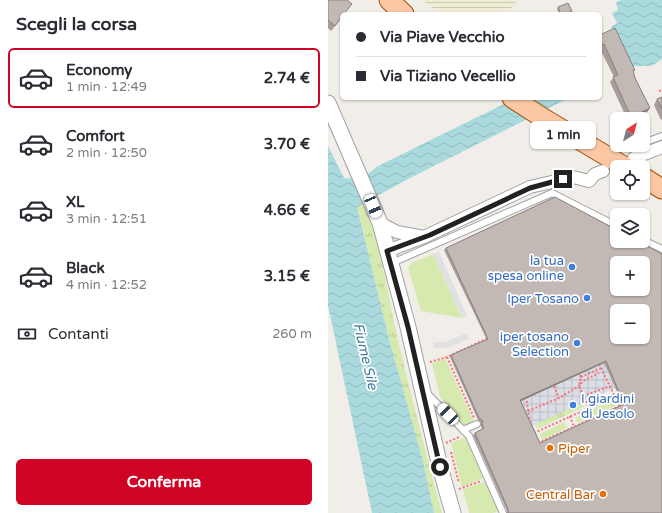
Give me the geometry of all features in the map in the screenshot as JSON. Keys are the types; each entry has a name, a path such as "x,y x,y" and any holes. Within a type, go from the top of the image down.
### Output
{"main road":[{"path":"389,0 402,12"},
{"path":"515,100 543,118 630,158"},
{"path":"650,181 662,189"}],"street":[{"path":"328,103 380,223 408,327 435,448 453,513"},
{"path":"630,158 662,147"},
{"path":"389,257 424,237 530,188 572,177 589,181 595,174 603,171"},
{"path":"380,223 397,232 424,237"}],"lane":[{"path":"650,140 662,136"},
{"path":"389,257 552,193 610,222"},
{"path":"650,243 662,249"},
{"path":"421,387 465,432 488,478 503,513"},
{"path":"465,432 477,424"}],"path":[{"path":"430,362 447,357 485,340 490,336"},
{"path":"447,357 477,424"},
{"path":"597,359 623,412"},
{"path":"589,408 579,386 580,376 601,368"},
{"path":"528,411 559,398 579,386 583,381 599,373"},
{"path":"554,386 559,398"},
{"path":"583,396 610,386"},
{"path":"523,392 528,405 531,426"},
{"path":"611,398 534,433 538,443 620,406"},
{"path":"521,406 528,405"},
{"path":"570,416 577,433"},
{"path":"598,416 601,422"},
{"path":"435,448 465,432"},
{"path":"461,489 488,478"}],"shaded area":[{"path":"422,0 518,0 508,12 438,12"},
{"path":"439,252 467,316 462,318 433,254"},
{"path":"467,333 469,339 446,348 434,348 433,342 445,342"},
{"path":"604,363 615,388 530,427 519,402"}],"green space":[{"path":"363,203 379,252 402,358 442,513 434,513 423,461 389,339 357,207"},
{"path":"433,254 462,318 421,311 408,268 411,263"},
{"path":"445,358 474,422 464,426 440,397 432,363"},
{"path":"612,400 615,406 578,423 575,418"},
{"path":"581,403 584,407 537,429 535,424"},
{"path":"564,422 567,428 542,440 540,434"},
{"path":"468,436 486,477 462,487 451,443"},
{"path":"487,481 500,511 493,513 469,513 463,489"}],"water":[{"path":"621,0 662,0 662,59 652,66 629,66 611,27 617,23 612,13 618,10 616,2"},
{"name":"Fiume Sile","path":"512,100 565,100 410,178 357,207 389,339 423,461 434,513 372,513 328,305 328,146 344,178 362,177 376,167"}],"building":[{"path":"328,0 347,0 352,4 346,12 340,12 340,19 335,26 328,20"},
{"path":"568,3 572,11 560,12 558,7"},
{"path":"615,28 635,70 633,70 635,78 650,108 642,112 629,112 613,77 618,75 604,44 602,45 602,34"},
{"path":"662,97 662,109 657,99"},
{"path":"555,197 610,226 610,248 650,248 662,254 662,513 508,513 508,509 475,433 484,428 482,424 483,421 479,418 451,355 488,339 446,248","holes":["606,361 624,404 540,443 520,400"]}],"place":[{"name":"la tua spesa online","path":"572,267"},
{"name":"Iper Tosano","path":"587,298"},
{"name":"iper tosano Selection","path":"577,343"},
{"name":"I giardini di Jesolo","path":"573,405"},
{"name":"Piper","path":"550,448"},
{"name":"Central Bar","path":"603,494"}],"route":[{"path":"440,467 408,327 387,251 430,235 530,188 563,179"}]}
